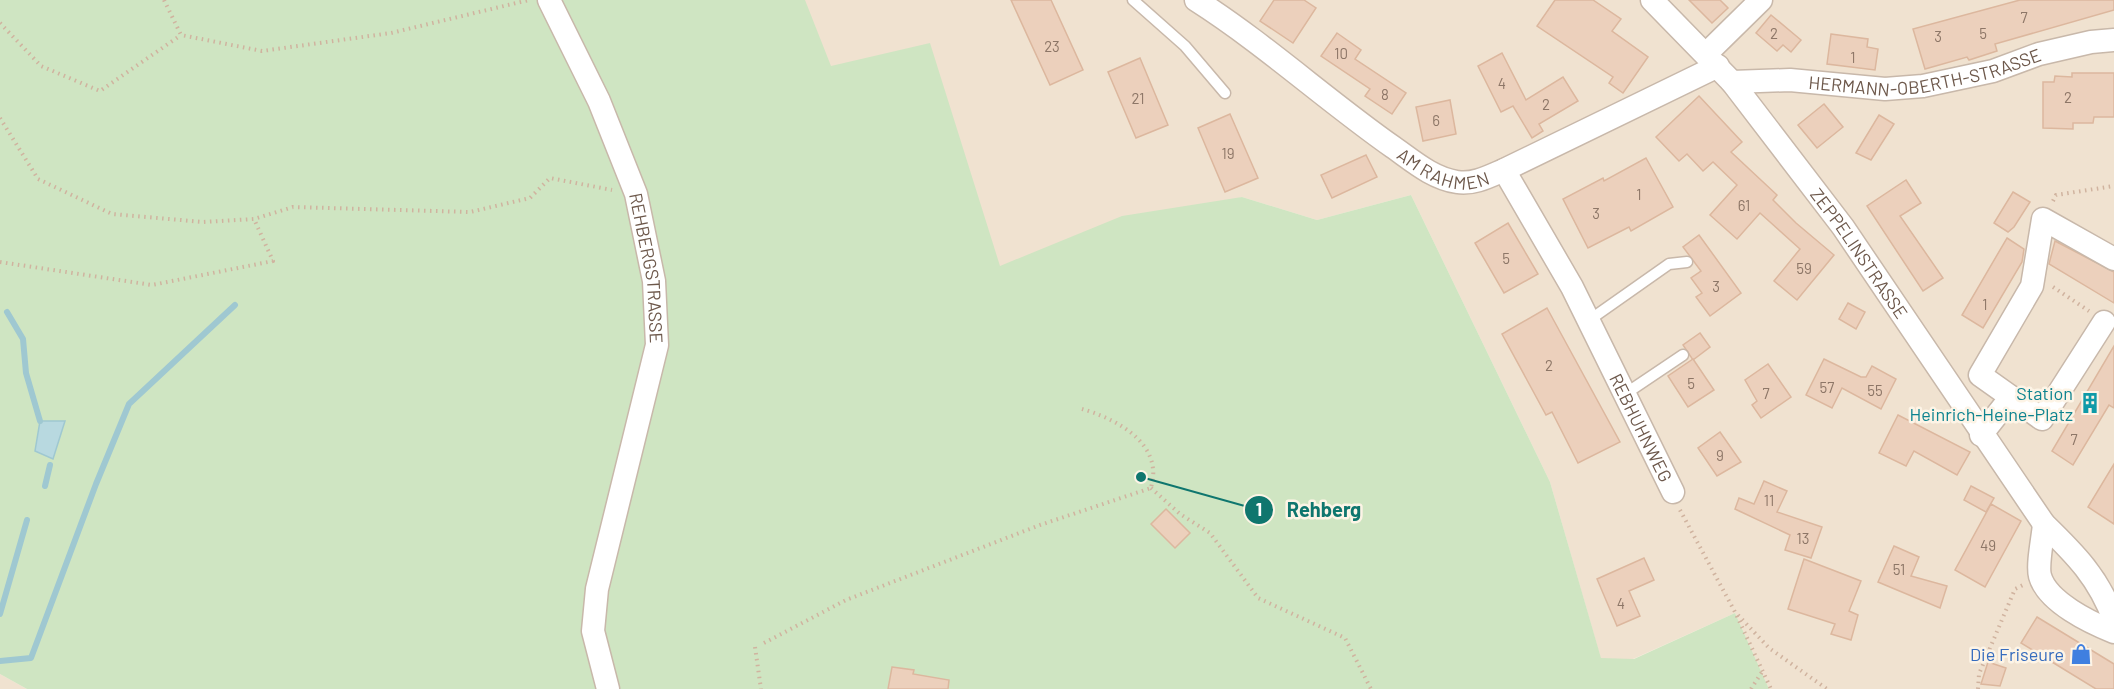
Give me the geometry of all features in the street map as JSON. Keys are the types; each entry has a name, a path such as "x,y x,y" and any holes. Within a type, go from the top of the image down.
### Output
{"street":[{"name":"REHBERGSTRASSE","path":"549,0 599,101 636,194 654,281 657,345 597,589 593,630 599,661 608,689"},
{"name":"AM RAHMEN","path":"1196,0 1228,20 1374,134 1435,176 1458,183 1480,181 1719,67"},
{"name":"ZEPPELINSTRASSE","path":"1652,0 1719,67 1843,227 1981,435 2044,524 2082,560 2109,605 2114,620"},
{"path":"1719,67 1761,0"},
{"name":"HERMANN-OBERTH-STRASSE","path":"1719,67 1790,80 1885,89 1923,86 1994,71 2039,54 2091,42 2114,40"},
{"name":"REBHUHNWEG","path":"1504,170 1588,321 1673,492"},
{"path":"2104,322 2042,418 1980,375 2032,286 2043,219 2114,259"},
{"path":"1981,435 2011,397"},
{"path":"2044,524 2040,577 2055,599 2093,624 2114,632"}],"lane":[{"path":"1133,0 1185,46 1225,93"},
{"path":"1588,321 1669,264 1687,262"},
{"path":"1625,394 1683,355"}],"path":[{"path":"164,0 181,35"},
{"path":"0,23 41,66 100,91 181,35 262,51 391,33 530,0"},
{"path":"0,118 38,180 112,214 203,222 254,219 293,207 470,213 530,198 550,178 636,194"},
{"path":"2043,219 2056,195 2114,186"},
{"path":"0,262 153,285 273,261 254,219"},
{"path":"2033,272 2104,322"},
{"path":"1082,410 1103,415 1140,440 1153,469 1151,488"},
{"path":"764,644 846,600 1040,525 1151,488"},
{"path":"1151,488 1180,514 1210,532 1258,598 1345,638 1371,689"},
{"name":"REBHUHNWEG","path":"1673,492 1691,534 1735,612 1771,689"},
{"path":"1978,689 1979,675 2015,589"},
{"path":"1735,612 1769,648 1827,689"},
{"path":"755,647 761,689"},
{"path":"1751,689 1762,671"}],"shaded area":[{"path":"542,0 2114,0 2114,689 1769,689 1735,613 1633,659 1601,659 1550,482 1411,195 1317,220 1242,197 903,306"},
{"path":"0,674 27,689 0,689"}],"green space":[{"path":"0,0 805,0 831,66 930,43 1000,266 1122,216 1242,197 1317,220 1411,195 1550,482 1601,658 1634,659 1735,613 1769,689 27,689 0,674"}],"water":[{"path":"40,421 65,421 53,459 35,451"}],"building":[{"path":"1011,0 1051,0 1083,70 1050,85"},
{"path":"1274,0 1304,0 1316,8 1293,43 1260,21"},
{"path":"1555,0 1593,0 1621,19 1612,31 1648,57 1623,93 1609,83 1613,77 1537,26"},
{"path":"1689,0 1720,0 1728,8 1712,23"},
{"path":"2020,0 2114,0 2114,10 1995,44 1997,51 1969,60 1967,57 1925,69 1913,29"},
{"path":"1771,15 1801,40 1791,52 1783,45 1777,51 1756,33"},
{"path":"1337,33 1361,50 1355,59 1406,93 1392,114 1365,96 1370,89 1321,56"},
{"path":"1831,34 1868,39 1867,47 1878,49 1875,70 1827,64"},
{"path":"1502,53 1526,100 1563,77 1578,101 1539,124 1543,131 1532,138 1513,106 1501,112 1478,66"},
{"path":"1140,58 1168,125 1136,138 1108,72"},
{"path":"2072,73 2114,73 2114,117 2094,117 2093,123 2073,123 2073,129 2043,128 2043,82 2054,82 2055,76 2072,77"},
{"path":"1699,96 1742,142 1731,152 1777,195 1773,200 1796,223 1834,255 1797,300 1774,281 1800,249 1760,213 1737,239 1710,215 1737,185 1713,162 1703,171 1687,154 1679,161 1656,137"},
{"path":"1450,100 1456,134 1423,141 1416,107"},
{"path":"1824,104 1843,127 1817,148 1798,125"},
{"path":"1230,114 1258,178 1225,192 1198,128"},
{"path":"1879,115 1894,124 1871,160 1856,153"},
{"path":"1366,155 1377,177 1332,198 1321,175"},
{"path":"1646,158 1673,207 1631,231 1629,227 1588,248 1563,199 1603,178 1604,181"},
{"path":"1906,180 1921,203 1900,216 1943,278 1923,291 1867,206"},
{"path":"2013,192 2030,202 2014,227 2008,232 1994,223"},
{"path":"1508,223 1538,274 1504,293 1475,243"},
{"path":"1699,235 1741,293 1710,316 1696,297 1702,293 1691,278 1701,271 1683,247"},
{"path":"2007,238 2024,249 2022,262 1983,328 1962,315"},
{"path":"2055,241 2114,272 2114,303 2049,264"},
{"path":"1848,303 1865,312 1856,329 1839,319"},
{"path":"1547,308 1620,442 1578,463 1552,412 1546,415 1502,334"},
{"path":"1700,333 1710,347 1693,360 1683,345"},
{"path":"2114,346 2114,408 2109,405 2073,465 2052,451"},
{"path":"1693,359 1714,390 1688,407 1668,376"},
{"path":"1824,359 1861,377 1866,377 1872,366 1896,379 1881,409 1842,388 1832,408 1806,395"},
{"path":"1768,364 1791,397 1761,418 1752,405 1757,401 1745,380"},
{"path":"1898,415 1970,452 1957,475 1914,451 1906,466 1879,453"},
{"path":"1720,432 1741,462 1717,476 1698,448"},
{"path":"2114,464 2114,524 2088,507"},
{"path":"1764,481 1787,491 1777,512 1822,527 1811,558 1785,550 1790,535 1735,509 1739,498 1754,504"},
{"path":"1971,486 1994,498 1986,512 1964,500"},
{"path":"1991,504 2021,521 1985,587 1955,570"},
{"path":"1166,509 1190,533 1175,548 1151,524"},
{"path":"1894,546 1919,557 1911,576 1947,586 1940,608 1878,582"},
{"path":"1644,558 1654,580 1629,591 1640,616 1617,626 1597,579"},
{"path":"1804,559 1861,581 1849,611 1858,615 1851,640 1831,634 1835,624 1788,609"},
{"path":"2037,617 2114,664 2114,689 2096,689 2021,643"},
{"path":"1988,662 2006,668 2000,686 1981,684"},
{"path":"892,667 914,670 913,674 949,680 948,689 888,689"}],"waterway":[{"path":"0,661 31,658 96,484 129,404 235,305"},
{"path":"7,312 23,339 26,373 40,421"},
{"path":"45,486 50,465"},
{"path":"0,614 27,520"}],"place":[{"name":"Station Heinrich-Heine-Platz","path":"2090,403"},
{"name":"Rehberg","path":"1141,477"},
{"name":"Die Friseure","path":"2081,654"}]}
